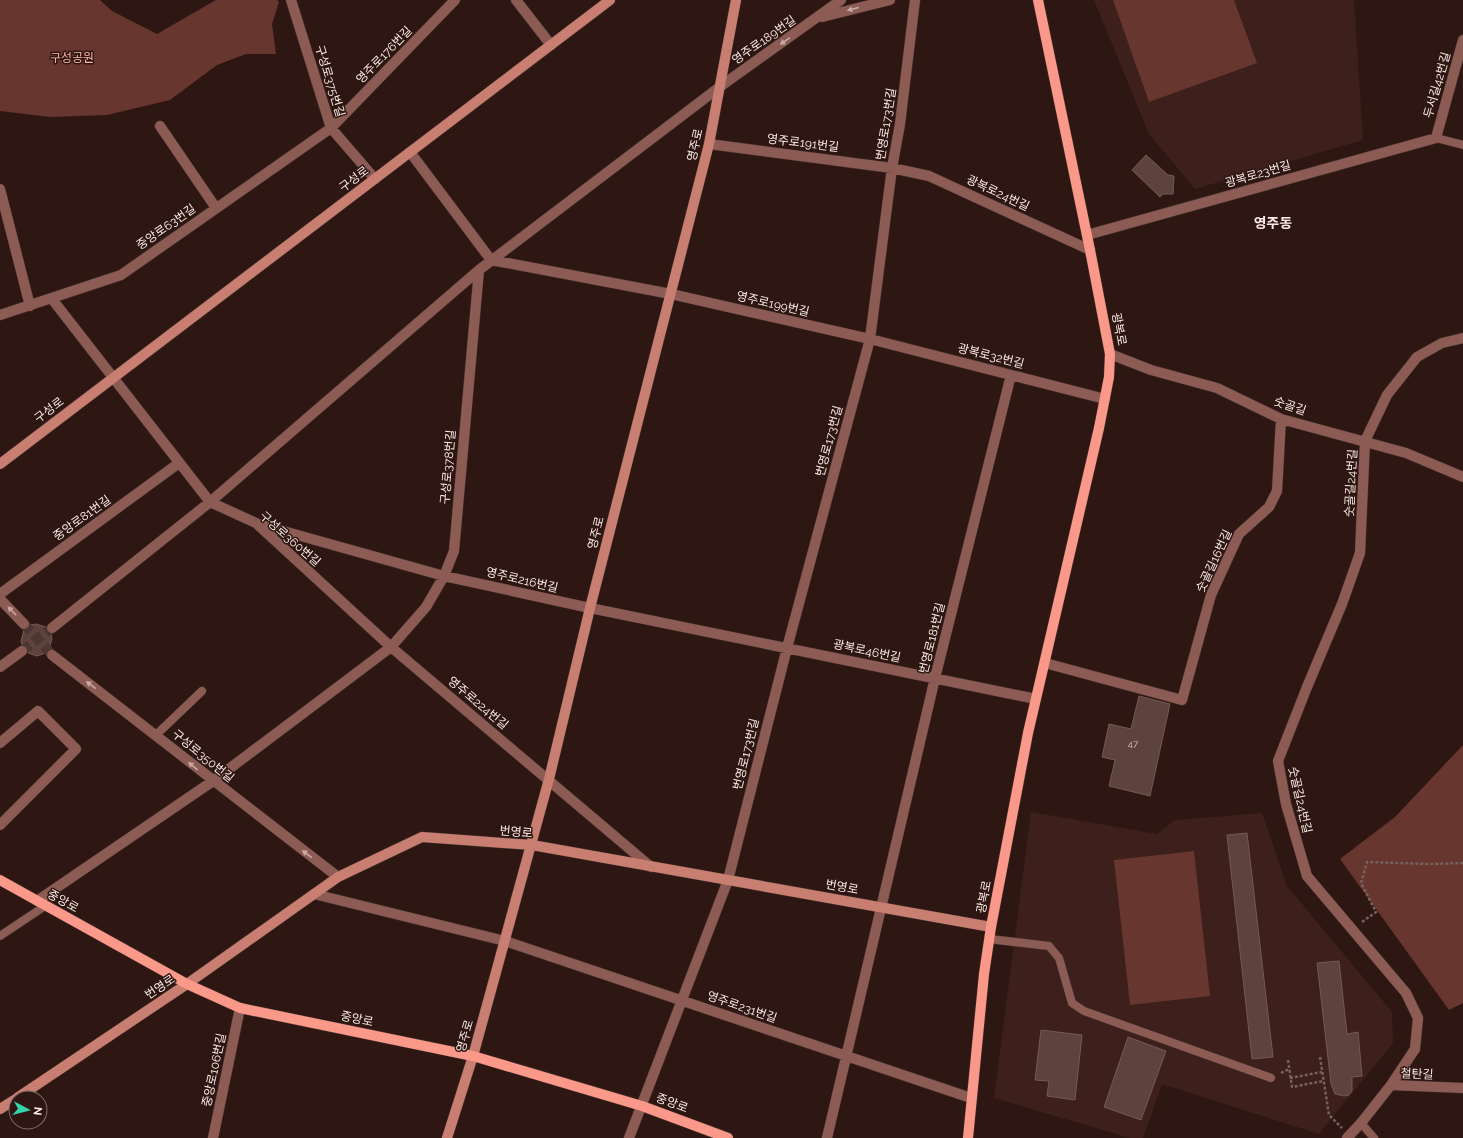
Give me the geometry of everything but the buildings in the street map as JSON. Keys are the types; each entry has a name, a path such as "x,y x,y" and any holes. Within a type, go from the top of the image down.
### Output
{"main road":[{"name":"광복로","path":"968,1138 971,1098 991,928 1036,699 1109,377 1110,354 1038,0"},
{"name":"중앙로","path":"0,880 187,984 240,1008 473,1056 642,1106 728,1138"}],"street":[{"name":"구성로375번길","path":"291,0 331,128 375,179"},
{"name":"영주로176번길","path":"331,128 455,0"},
{"path":"516,0 551,45"},
{"name":"구성로","path":"0,464 610,0"},
{"name":"영주로","path":"447,1138 473,1056 549,779 590,608 710,144 736,0"},
{"name":"영주로189번길","path":"52,628 210,502 491,260 721,86 817,19 841,0"},
{"path":"817,19 890,0"},
{"name":"번영로173번길","path":"728,880 786,648 870,339 892,168 900,124 915,0"},
{"name":"두서길42번길","path":"1436,138 1459,71 1463,40"},
{"path":"160,126 216,208"},
{"name":"중앙로63번길","path":"0,315 121,275 331,128"},
{"name":"광복로23번길","path":"1087,235 1436,138"},
{"name":"영주로191번길","path":"710,144 892,168"},
{"path":"410,152 491,260 671,294"},
{"name":"광복로24번길","path":"892,168 929,176 1090,250"},
{"path":"0,189 30,306"},
{"name":"구성로378번길","path":"41,903 212,781 391,647 426,608 444,576 454,551 479,270"},
{"name":"영주로199번길","path":"671,294 870,339"},
{"path":"52,299 113,378"},
{"path":"1366,441 1387,395 1417,357 1442,343 1463,338"},
{"name":"광복로32번길","path":"870,339 1105,399"},
{"name":"숫골길","path":"1110,354 1151,370 1217,388 1281,419 1406,453 1463,477"},
{"name":"번영로181번길","path":"880,908 935,678 1011,375"},
{"name":"구성로360번길","path":"113,378 210,502 256,523 391,647"},
{"name":"숫골길16번길","path":"1044,663 1182,700 1211,595 1239,534 1269,508 1277,491 1281,419"},
{"name":"숫골길24번길","path":"1366,441 1360,553 1342,604 1278,761 1286,804 1307,876 1406,992 1418,1018 1415,1049 1391,1085"},
{"name":"중앙로81번길","path":"0,594 179,463"},
{"name":"영주로216번길","path":"256,523 444,576 590,608 786,648"},
{"path":"0,599 24,624"},
{"name":"영주로224번길","path":"391,647 549,779"},
{"name":"광복로46번길","path":"786,648 1036,699"},
{"path":"0,667 22,651"},
{"name":"구성로350번길","path":"52,655 338,878"},
{"path":"0,743 38,711 76,749 0,825"},
{"path":"549,779 651,867"},
{"name":"번영로","path":"29,1090 187,984 338,878 422,837 532,845 991,928"},
{"path":"629,1138 728,880"},
{"path":"314,894 505,941"},
{"path":"827,1138 880,908"},
{"name":"영주로231번길","path":"505,941 971,1098"},
{"name":"중앙로106번길","path":"213,1138 240,1008"},
{"name":"철탄길","path":"1348,1137 1361,1124 1391,1085 1463,1088"}],"lane":[{"path":"1436,138 1463,145"},
{"path":"156,735 202,691"},
{"path":"0,936 41,903"},
{"path":"989,939 1050,946 1059,958 1072,1003 1084,1011 1271,1078"},
{"path":"1361,1124 1374,1138"}],"path":[{"path":"1353,929 1376,912 1361,883 1366,862 1429,864 1463,863"},
{"path":"1320,1057 1329,1115 1348,1137"},
{"path":"1288,1060 1292,1086 1323,1081"},
{"path":"1290,1078 1322,1072"}],"shaded area":[{"path":"1094,0 1354,0 1363,140 1195,189 1149,134"},
{"path":"1031,812 1157,834 1175,820 1262,813 1287,886 1392,1012 1393,1043 1319,1134 1162,1084 1143,1138 1130,1138 994,1098"}],"green space":[{"name":"구성공원","path":"0,0 100,0 112,11 157,34 216,0 277,0 279,2 272,24 276,54 246,54 217,65 170,100 107,115 50,117 0,111"},
{"path":"1113,0 1234,0 1257,63 1149,102"},
{"path":"1463,745 1463,1003 1449,1010 1340,859 1395,817"},
{"path":"1194,851 1210,996 1130,1005 1114,860"}],"tunnel":[{"path":"24,624 52,655"},
{"path":"22,651 52,628"}],"district":[{"name":"영주동","path":"1273,223"}]}
